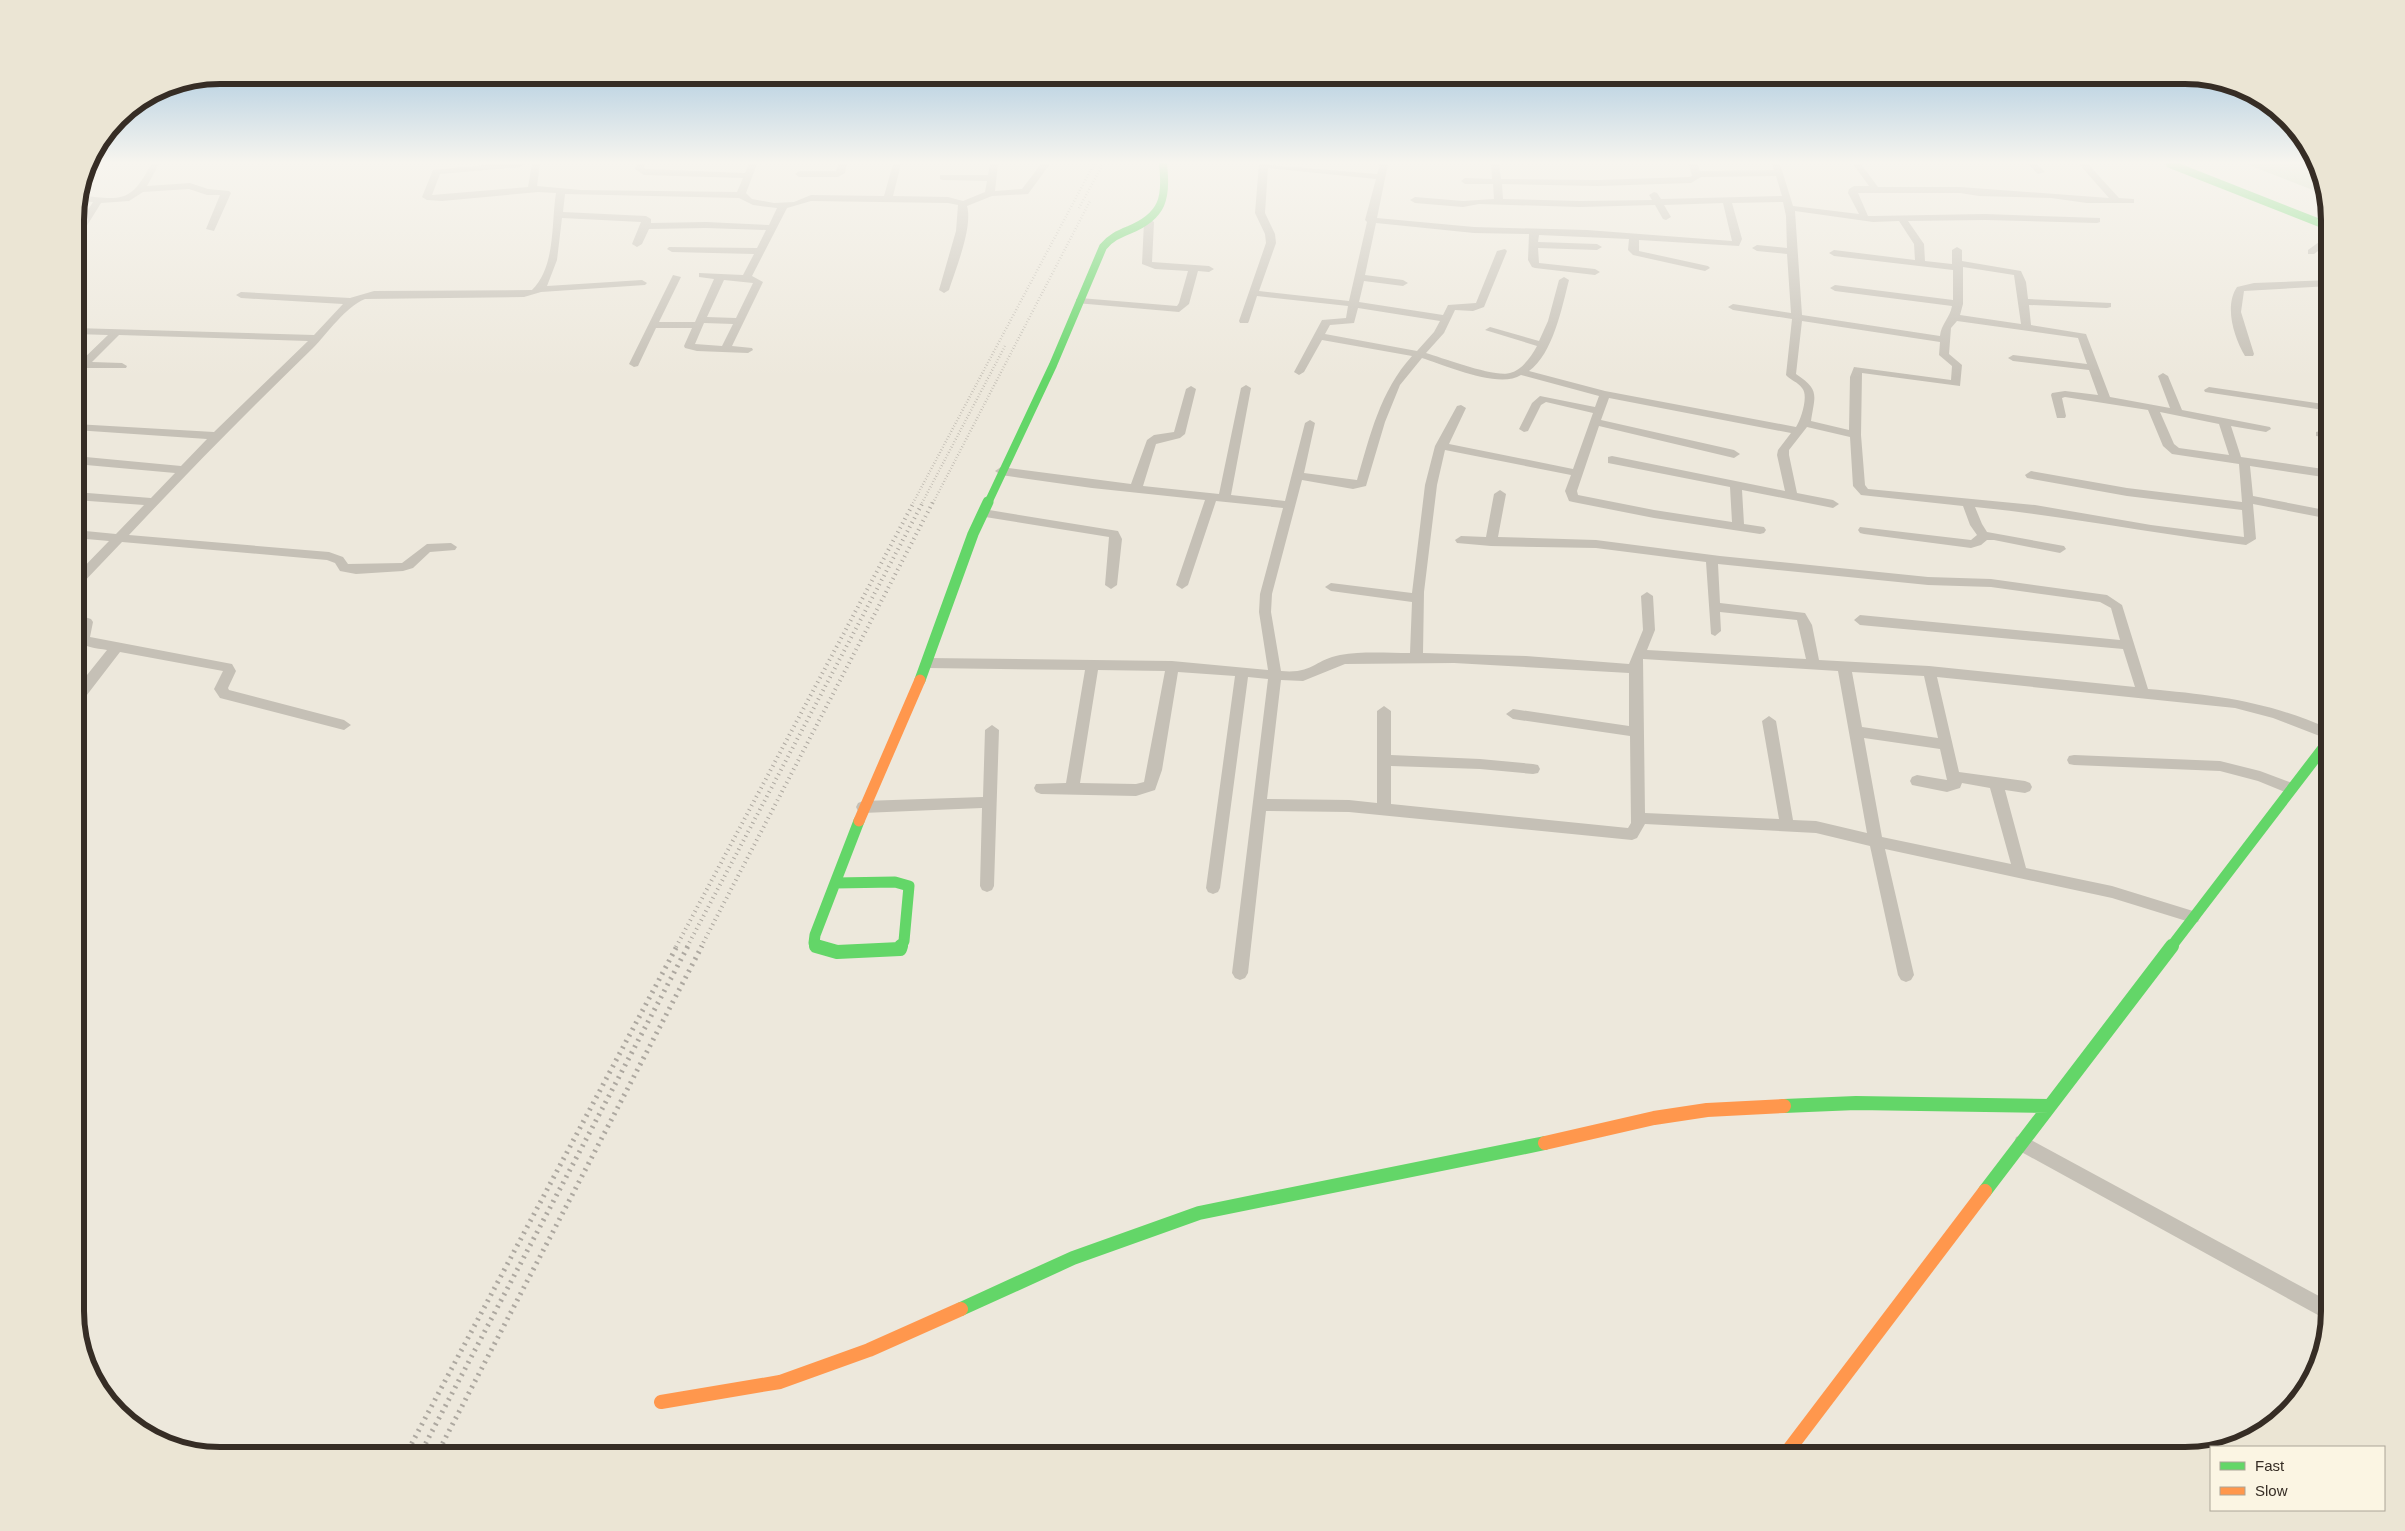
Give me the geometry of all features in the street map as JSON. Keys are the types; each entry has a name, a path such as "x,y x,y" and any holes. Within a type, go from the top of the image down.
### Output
{"street":[{"path":"539,289 556,245 556,235"},
{"path":"638,244 642,235"},
{"path":"746,278 769,235"},
{"path":"944,290 959,235"},
{"path":"834,883 895,882 909,886 904,941 900,949 837,952 817,948 814,943 815,935 834,883 863,807 927,662 983,513 1053,365 1106,242 1116,235"},
{"path":"1148,235 1147,264 1209,269"},
{"path":"1244,320 1270,243 1270,235"},
{"path":"1299,372 1326,322 1350,321 1367,235"},
{"path":"1534,235 1533,262 1535,264 1595,272"},
{"path":"1608,235 1736,244 1736,235"},
{"path":"1790,235 1797,318 1791,375 1809,388 1802,427 1784,450 1783,456 1792,496"},
{"path":"1913,235 1919,244 1920,263"},
{"path":"1634,237 1634,250 1636,253 1705,268"},
{"path":"2311,252 2321,244"},
{"path":"1534,245 1597,247"},
{"path":"1757,248 1791,251"},
{"path":"672,249 761,251"},
{"path":"1957,250 1959,266 1958,304 1946,328 1944,355 1957,365 1956,384 1865,368 1856,370 1855,435 1861,490 1871,494 2035,510 2151,530 2246,541 2250,539 2247,503 2240,461 2224,422"},
{"path":"1298,476 1353,484 1362,483 1388,402 1399,377 1436,338 1455,305 1474,308 1480,305 1502,251"},
{"path":"1834,253 2018,273 2024,302 2026,327"},
{"path":"1080,301 1179,309 1184,304 1194,268"},
{"path":"702,275 756,280 757,286 726,350"},
{"path":"634,364 676,277"},
{"path":"720,277 689,346 748,350"},
{"path":"1359,278 1403,283"},
{"path":"1318,336 1419,354 1500,377 1511,376 1521,372 1534,360 1543,345 1553,321 1564,280"},
{"path":"84,575 216,436 317,338 351,301 362,296 374,294 524,294 539,289 642,283"},
{"path":"2248,354 2241,334 2236,306 2236,297 2240,289 2254,286 2321,283"},
{"path":"1835,288 1958,304"},
{"path":"1254,293 1354,304 1446,319"},
{"path":"241,295 351,301"},
{"path":"2024,302 2107,305"},
{"path":"1733,307 1945,340"},
{"path":"1953,317 2082,336 2106,399"},
{"path":"652,325 740,321"},
{"path":"1490,330 1543,345"},
{"path":"84,331 317,338"},
{"path":"84,361 117,332"},
{"path":"2013,358 2095,368"},
{"path":"84,365 122,366"},
{"path":"1521,372 1605,394 1855,435"},
{"path":"2163,376 2178,413"},
{"path":"1182,585 1235,461 1238,429 1246,388"},
{"path":"1136,488 1151,442 1158,438 1173,438 1179,434 1191,389"},
{"path":"2209,390 2321,407"},
{"path":"1605,394 1570,495 1579,501 1760,530"},
{"path":"2062,416 2056,395 2065,394 2152,407 2266,429"},
{"path":"1524,429 1537,403 1544,398 1597,417 1734,454"},
{"path":"2152,407 2166,440 2172,449 2183,453 2321,473"},
{"path":"1416,658 1418,598 1431,485 1441,446 1461,408"},
{"path":"1240,973 1275,675 1275,656 1265,612 1265,602 1271,570 1298,476 1310,423"},
{"path":"84,428 216,436"},
{"path":"1441,446 1577,473"},
{"path":"1612,460 1833,504"},
{"path":"84,461 184,470"},
{"path":"1002,471 1290,505"},
{"path":"2031,475 2128,492 2247,503 2321,514"},
{"path":"1736,486 1738,526"},
{"path":"1491,542 1500,494"},
{"path":"84,497 154,502"},
{"path":"1968,503 1976,525 1984,536"},
{"path":"983,513 1101,530 1114,534 1116,539 1110,585"},
{"path":"1864,530 1970,544 1977,542 1984,536 2003,537 2060,549"},
{"path":"84,535 329,556 339,560 344,568 356,570 403,567 409,565 426,548 451,547"},
{"path":"1461,540 1602,544 1712,559 1928,581 1991,583 2104,598 2116,605 2143,693"},
{"path":"1712,559 1715,631"},
{"path":"1332,587 1418,598"},
{"path":"1259,805 1384,810 1622,835 1632,834 1636,830 1638,818 1636,669 1638,654 1649,630 1647,596"},
{"path":"1714,607 1800,616 1806,625 1813,665"},
{"path":"1860,620 2129,645"},
{"path":"84,621 87,622 84,634"},
{"path":"84,639 86,641 227,666 230,671 221,689 225,694 344,725"},
{"path":"84,688 117,646"},
{"path":"1638,654 1929,671 2143,693 2262,708 2321,731"},
{"path":"927,662 1172,666 1306,677 1323,665 1343,659 1497,658 1636,669"},
{"path":"1072,788 1092,665"},
{"path":"1041,788 1136,790 1150,786 1156,770 1172,666"},
{"path":"1844,666 1876,842 1906,975"},
{"path":"1212,888 1242,671"},
{"path":"1917,782 1953,786 1954,777 1929,671"},
{"path":"1384,711 1384,810"},
{"path":"1512,714 1637,732"},
{"path":"1769,721 1787,824"},
{"path":"987,886 992,730"},
{"path":"1855,730 1947,745"},
{"path":"1791,1447 2290,788 2321,751"},
{"path":"1384,760 1494,764 1533,769"},
{"path":"2074,760 2220,766 2260,776 2290,788"},
{"path":"1954,777 2025,787"},
{"path":"1996,783 2020,871"},
{"path":"863,807 990,802"},
{"path":"1638,818 1787,824 1816,827 1876,842 2112,892 2193,917"},
{"path":"660,1402 780,1382 810,1372 869,1350 1107,1244 1164,1223 1254,1201 1487,1156 1654,1118 1707,1110 1856,1103 2050,1106"},
{"path":"2022,1143 2321,1307"}],"railway":[{"path":"913,503 1056,235"},
{"path":"933,503 1072,235"},
{"path":"922,503 1005,346"},
{"path":"676,947 914,502"},
{"path":"687,947 923,502"},
{"path":"701,947 933,502"},
{"path":"410,1447 677,946"},
{"path":"424,1447 688,946"},
{"path":"441,1447 702,946"}],"traffic: fast":[{"path":"920,680 973,534 1053,365 1103,247 1115,235"},
{"path":"1985,1191 2321,751"},
{"path":"834,883 895,882 909,886 904,941 900,949 837,952 817,948 814,943 815,935 859,821"},
{"path":"1784,1106 1856,1103 2050,1106"},
{"path":"961,1309 1073,1258 1199,1213 1545,1143"}],"traffic: slow":[{"path":"859,821 920,680"},
{"path":"1545,1143 1654,1118 1707,1110 1784,1106"},
{"path":"1791,1447 1985,1191"},
{"path":"661,1402 780,1382 869,1350 961,1309"}]}
